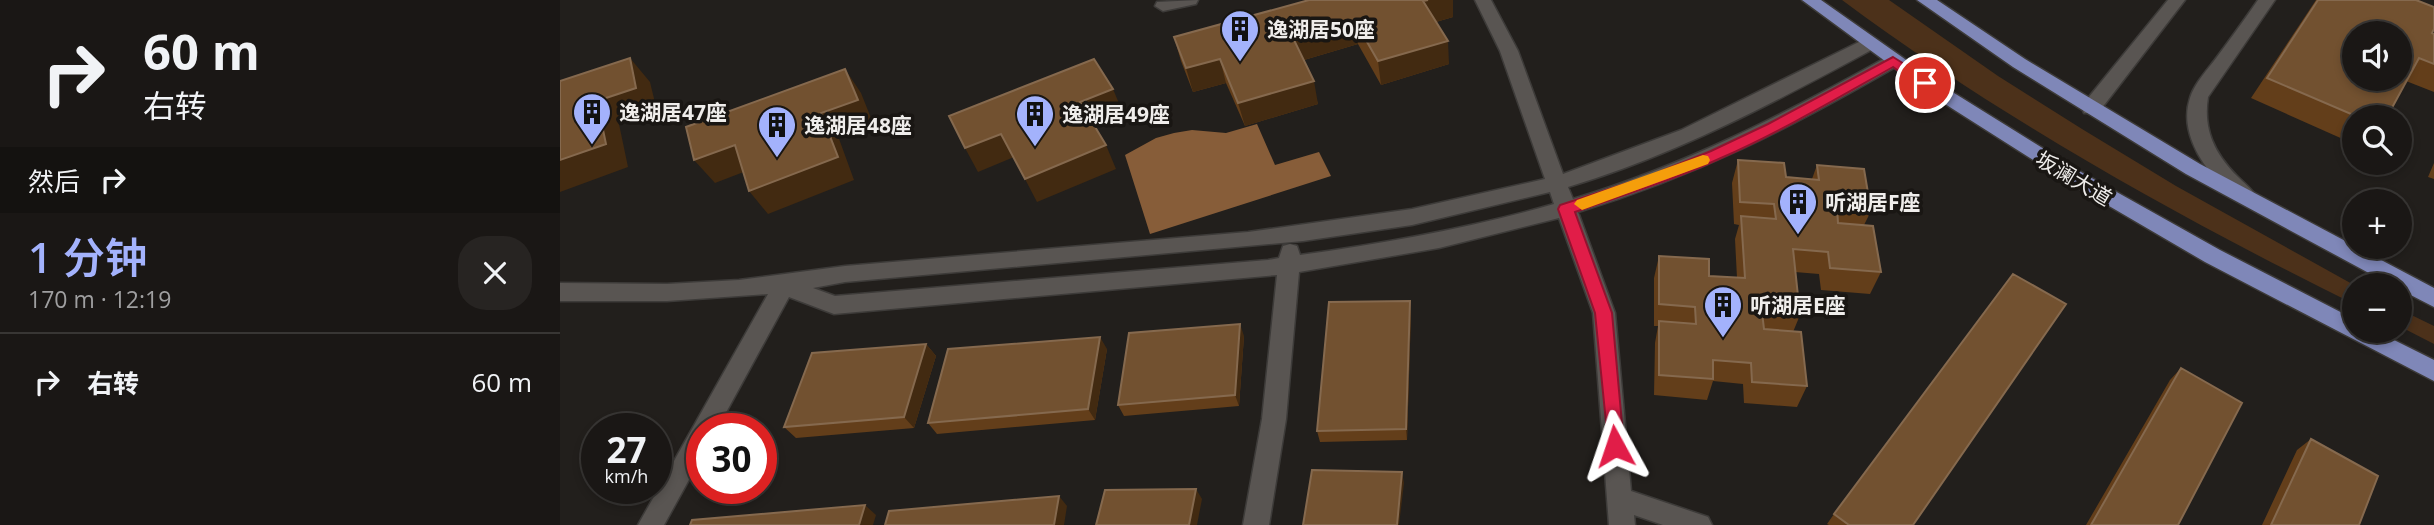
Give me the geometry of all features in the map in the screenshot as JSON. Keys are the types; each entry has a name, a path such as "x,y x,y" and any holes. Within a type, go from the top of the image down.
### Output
{"main road":[{"name":"坂澜大道","path":"1811,0 1893,61 1998,132 2080,182 2172,235 2342,323"},
{"path":"1925,0 2091,108 2253,202 2434,298"},
{"name":"坂澜大道","path":"2380,343 2434,371"}],"street":[{"path":"1163,6 1190,0"},
{"path":"1483,0 1508,51 1604,313 1622,525"},
{"path":"2091,108 2178,0"},
{"path":"2253,202 2220,170 2208,154 2200,138 2196,109 2199,96 2267,0"},
{"path":"560,292 658,292 784,286 845,274 1291,236 1447,211 1556,182 1695,133 1750,108 1869,44"},
{"path":"784,286 834,305 1289,265 1457,238 1566,209 1654,180 1716,155 1773,128 1893,61"},
{"path":"1256,525 1276,405 1291,236"},
{"path":"713,413 784,286"},
{"path":"651,525 686,462"},
{"path":"1620,499 1699,525"}],"shaded area":[{"path":"1842,0 1889,0 1998,76 2082,129 2176,186 2342,278 2342,298 2221,236 2091,164 1903,44"},
{"path":"1257,124 1275,165 1319,152 1331,176 1150,234 1125,155 1156,138 1174,133 1192,130 1226,133"},
{"path":"2412,315 2434,326 2434,344 2412,333"}],"building":[{"path":"1309,0 1428,0 1423,1 1448,41 1378,61 1355,21 1293,38 1314,81 1238,103 1220,59 1186,68 1174,37"},
{"path":"2318,0 2416,0 2434,7 2434,64 2419,58 2412,71 2412,21 2342,21 2342,91 2401,91 2394,105 2342,105 2342,110 2267,78"},
{"path":"630,58 636,88 597,101 606,144 560,160 560,81"},
{"path":"1094,59 1113,89 1080,102 1106,145 1025,179 1001,134 965,148 949,116"},
{"path":"845,69 858,100 821,113 838,157 749,191 735,145 694,160 686,127"},
{"path":"1738,160 1784,163 1786,177 1819,180 1817,165 1864,169 1871,211 1837,208 1838,223 1873,226 1881,272 1830,268 1828,252 1793,249 1800,315 1762,312 1764,329 1801,332 1807,386 1752,382 1751,363 1713,360 1713,379 1659,375 1659,321 1696,324 1695,307 1659,304 1659,256 1709,259 1709,276 1745,278 1741,216 1776,219 1774,204 1740,202"},
{"path":"2013,274 2066,304 1913,525 1849,525 1834,514"},
{"path":"1410,301 1406,429 1317,431 1329,302"},
{"path":"1240,324 1235,395 1118,405 1129,333"},
{"path":"1100,337 1088,409 928,423 948,349"},
{"path":"926,344 904,417 784,427 812,353"},
{"path":"2181,368 2242,403 2178,525 2091,525"},
{"path":"2311,439 2378,476 2359,525 2271,525"},
{"path":"1312,470 1402,472 1397,525 1303,525"},
{"path":"1196,489 1189,525 1096,525 1105,490"},
{"path":"1059,496 1054,525 885,525 889,511"},
{"path":"865,505 859,525 690,525 692,520"}],"slow traffic":[{"path":"1582,204 1703,160"}],"place":[{"name":"逸湖居50座","path":"1240,63"},
{"name":"逸湖居47座","path":"592,146"},
{"name":"逸湖居49座","path":"1035,148"},
{"name":"逸湖居48座","path":"777,159"},
{"name":"听湖居F座","path":"1798,236"},
{"name":"听湖居E座","path":"1723,339"}],"route":[{"path":"1615,446 1604,313 1566,209 1654,180 1716,155 1773,128 1893,61 1925,83"}]}
